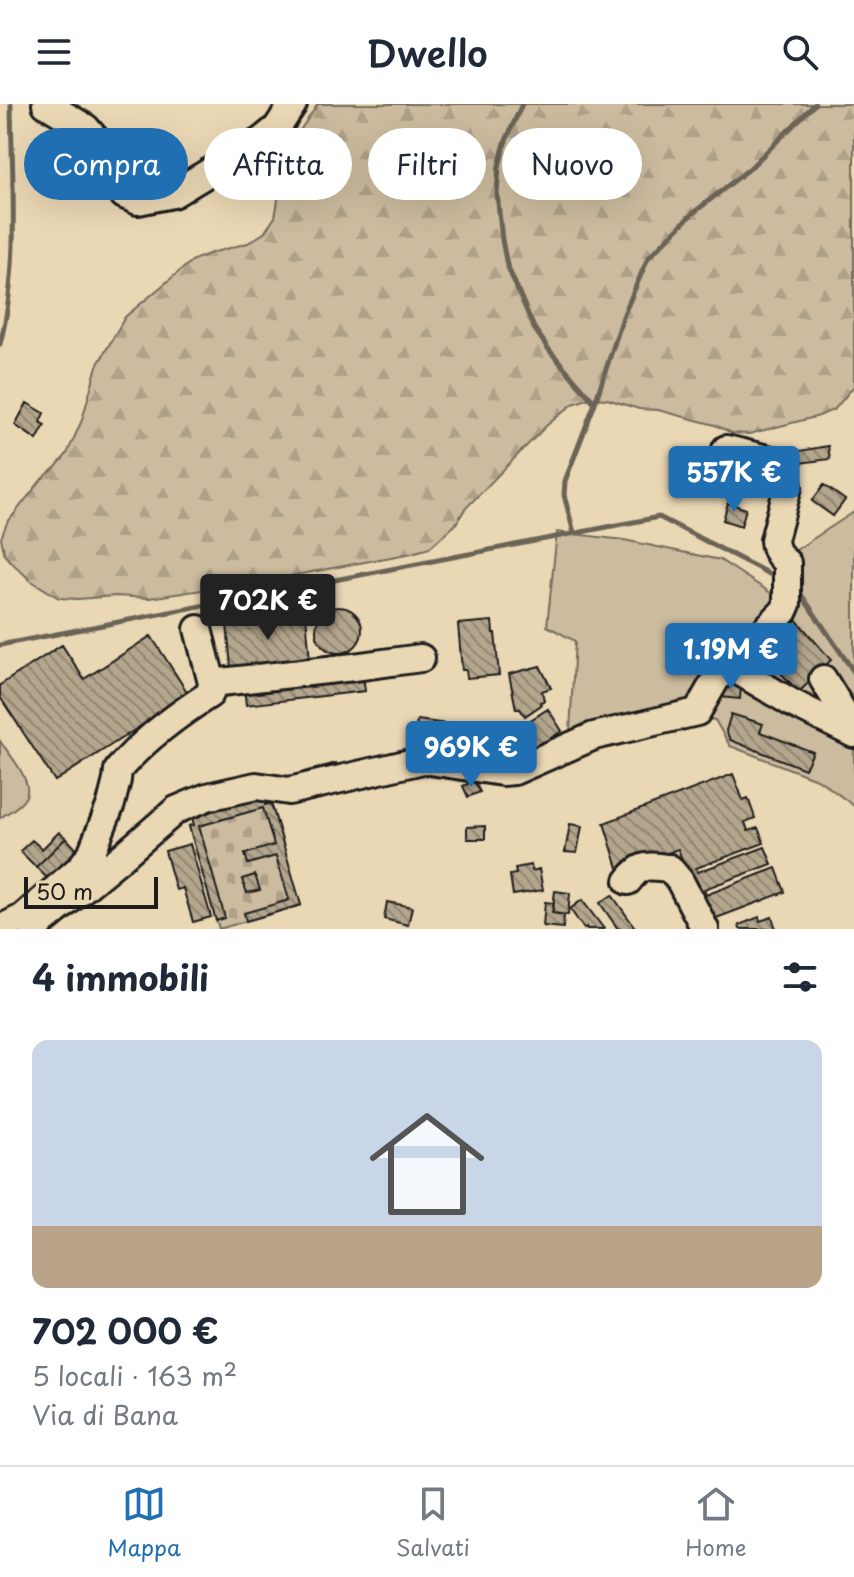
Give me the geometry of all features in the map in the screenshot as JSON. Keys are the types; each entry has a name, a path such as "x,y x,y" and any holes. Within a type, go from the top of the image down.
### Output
{"street":[{"path":"46,104 86,128 105,150 124,195 138,201 173,194 261,141 277,128 293,104"},
{"path":"34,929 176,810 207,797 256,786 289,791 423,760 492,771 514,771 594,736 697,712 716,679 784,611 787,604 787,563 779,556 774,540 788,487 786,476 780,462 726,449"},
{"path":"0,929 22,918 80,868 91,854 101,831 118,770 150,738 210,694 212,683 198,629"},
{"path":"212,683 421,658"},
{"path":"730,666 792,703 854,732"},
{"path":"823,679 854,732"},
{"path":"628,881 636,871 647,866 669,868 680,881 705,929"}],"green space":[{"path":"318,104 854,104 854,386 835,409 749,434 732,433 715,425 658,410 590,398 573,404 546,426 465,509 455,525 429,548 275,579 149,598 59,598 30,580 5,556 1,538 7,523 42,479 67,454 82,420 97,366 125,317 193,260 248,243 264,233 275,217 278,200 352,200 352,128 302,128"},
{"path":"854,512 854,806 819,780 730,746 715,720 701,718 576,750 570,731 575,641 547,626 557,532 624,540 720,560 774,595 778,568 796,550"},
{"path":"0,741 20,769 27,792 20,804 0,818"},
{"path":"271,803 301,905 219,929 189,826"}],"building":[{"path":"27,403 44,413 40,422 45,425 37,440 15,425"},
{"path":"828,446 830,459 792,464 794,452"},
{"path":"824,485 845,500 833,516 812,501"},
{"path":"728,503 746,509 741,526 723,520"},
{"path":"339,607 355,614 362,630 355,646 339,653 323,646 316,630 323,614"},
{"path":"306,616 310,660 231,668 227,624"},
{"path":"793,616 831,660 799,692 758,649"},
{"path":"492,621 499,675 467,678 466,670 462,670 458,624"},
{"path":"151,636 189,695 55,781 0,697 0,685 62,645 84,679"},
{"path":"540,666 551,688 542,691 544,701 525,716 520,709 516,709 509,674"},
{"path":"363,674 365,691 246,705 244,687"},
{"path":"722,683 741,685 740,699 720,697"},
{"path":"548,709 562,731 524,755 510,733"},
{"path":"731,714 763,724 760,732 813,752 805,769 730,740 726,731"},
{"path":"417,720 456,725 454,747 414,743"},
{"path":"336,763 338,773 306,781 304,772"},
{"path":"733,774 743,800 748,798 755,818 745,822 748,831 758,828 764,843 696,868 698,872 765,847 772,864 704,889 706,895 776,868 785,892 706,922 678,849 619,871 604,823"},
{"path":"474,781 480,792 468,797 463,786"},
{"path":"261,793 265,805 271,803 301,905 246,921 244,913 289,900 276,856 248,864 245,854 274,845 263,808 199,826 225,918 216,921 189,826 194,825 191,814"},
{"path":"570,824 582,826 577,853 565,852"},
{"path":"485,826 485,839 467,839 467,827"},
{"path":"59,832 66,838 36,867 20,851 32,840 42,849"},
{"path":"66,838 84,857 55,886 36,867"},
{"path":"190,844 211,917 193,922 183,888 176,890 165,851"},
{"path":"531,865 532,871 539,869 543,890 513,895 510,875 516,874 515,868"},
{"path":"255,875 260,890 247,893 242,879"},
{"path":"555,891 570,893 568,915 552,913"},
{"path":"612,895 636,929 618,929 600,903"},
{"path":"582,900 604,929 584,929 570,909"},
{"path":"387,902 412,907 408,925 384,919"},
{"path":"545,902 554,903 552,913 564,915 563,928 543,926"},
{"path":"759,917 760,921 772,917 776,929 740,929 739,925"}],"waterway":[{"path":"0,344 13,255 11,104"},
{"path":"522,104 499,166 497,193 507,265 534,328 595,403"},
{"path":"574,533 564,495 565,481 624,314 648,258 692,214 749,169 815,104"},
{"path":"0,645 659,517 779,579"},
{"path":"798,590 854,672"}]}
